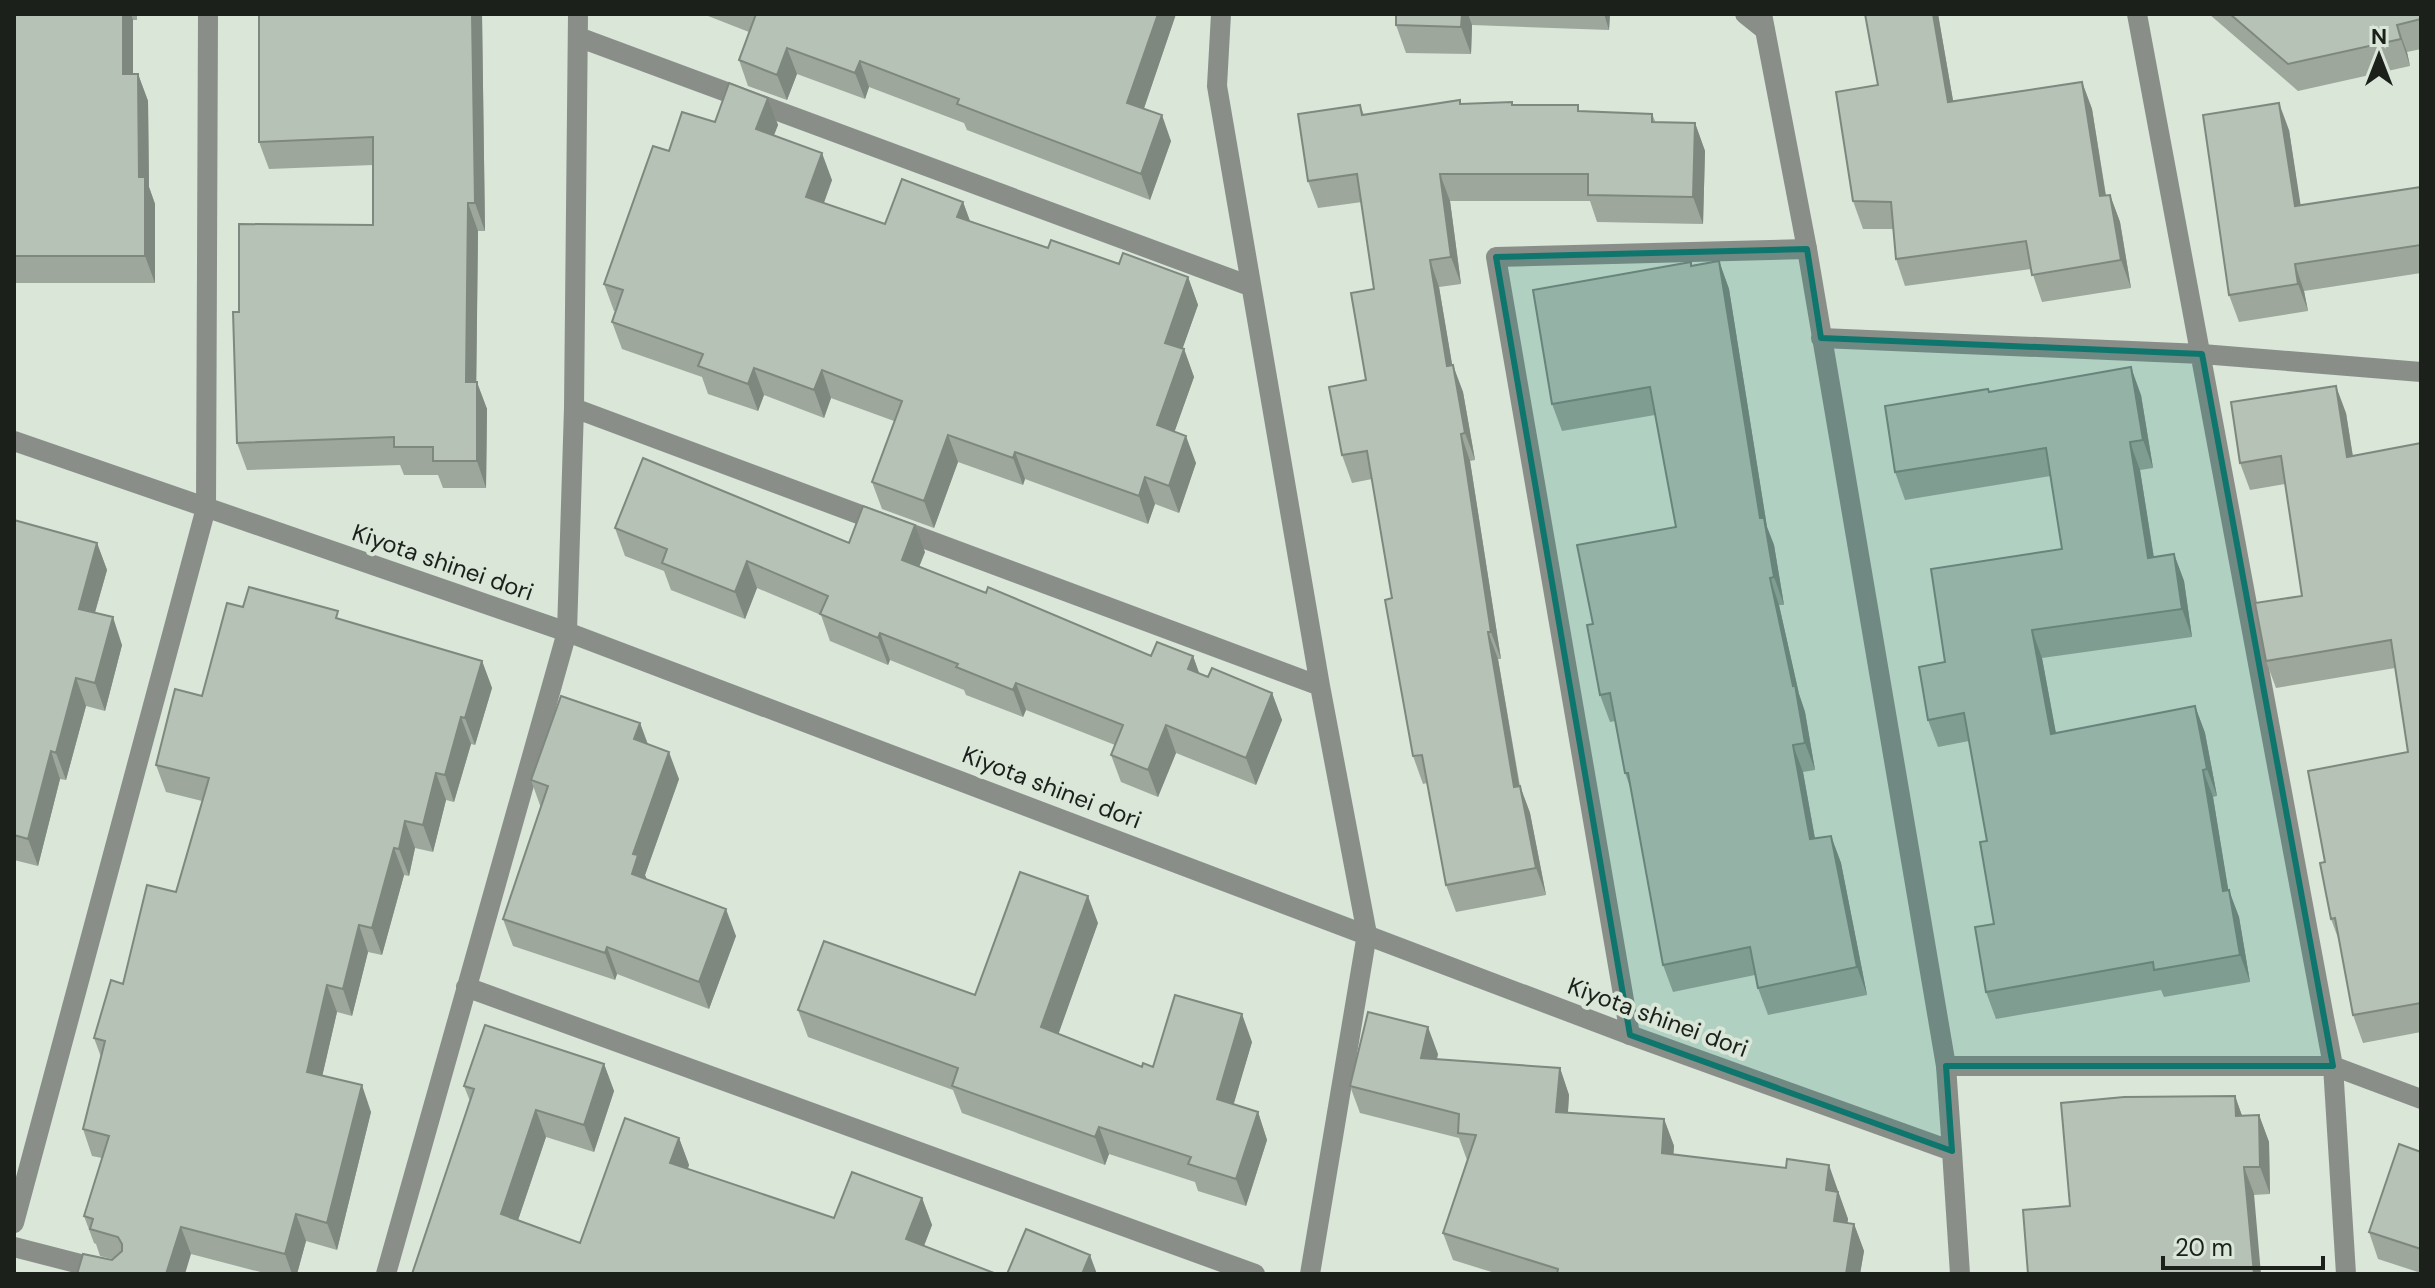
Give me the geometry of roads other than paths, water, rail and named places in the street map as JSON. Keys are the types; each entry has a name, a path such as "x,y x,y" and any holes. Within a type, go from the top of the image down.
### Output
{"street":[{"path":"14,1223 206,508 208,14"},
{"path":"386,1274 567,632 574,408 578,14"},
{"path":"1221,14 1217,86 1320,686 1367,934 1310,1274"},
{"path":"1745,14 1763,22 1807,249 1946,1066 1960,1274"},
{"path":"2137,14 2333,1066 2346,1274"},
{"path":"578,37 1250,286"},
{"path":"1630,1035 1496,257 1807,249"},
{"path":"1821,338 2202,354 2421,372"},
{"path":"574,408 1320,686"},
{"name":"Kiyota shinei dori","path":"14,441 567,632 1630,1035 1952,1151"},
{"path":"466,987 1255,1274"},
{"path":"1946,1066 2333,1066 2421,1099"},
{"path":"14,1247 119,1274"}]}
